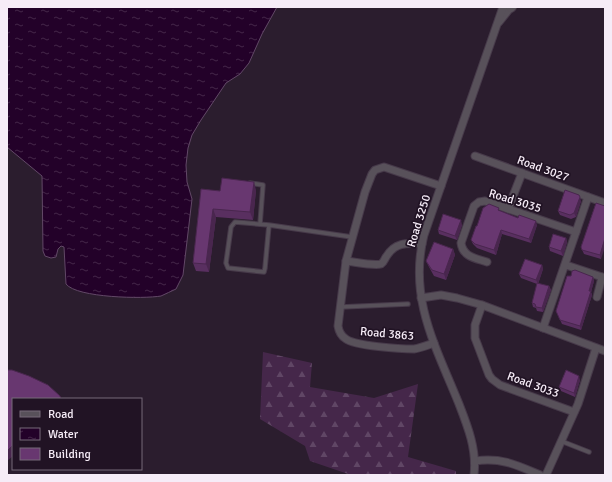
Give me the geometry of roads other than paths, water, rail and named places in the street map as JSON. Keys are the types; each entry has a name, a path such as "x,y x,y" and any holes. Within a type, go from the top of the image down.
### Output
{"street":[{"name":"Road 3250","path":"474,475 475,461 472,440 426,321 421,298 419,273 422,244 441,186 498,22 507,7"},
{"name":"Road 3027","path":"475,156 605,203"},
{"name":"Road 3863","path":"434,343 421,348 370,345 348,341 339,331 338,326 346,261 365,192 372,174 379,168 389,168 441,186"},
{"path":"508,210 522,173"},
{"path":"543,328 566,265 588,197"},
{"name":"Road 3035","path":"487,262 465,254 461,244 474,206 478,202 485,201 576,232"},
{"path":"346,261 378,265 383,263 392,249 398,245 406,243 422,244"},
{"path":"566,265 603,278 597,297"},
{"path":"421,298 434,295 448,296 482,305 605,351"},
{"name":"Road 3033","path":"482,305 475,324 475,338 492,379 500,385 574,412"},
{"path":"546,475 574,412 596,348"},
{"path":"475,461 504,461 540,475"}],"lane":[{"path":"247,182 263,185 260,224"},
{"path":"269,225 264,272 228,268 226,264 231,225 235,222 269,225 352,237"},
{"path":"341,307 408,304"},
{"path":"561,441 589,452"}],"water":[{"path":"7,7 277,7 262,34 249,63 240,74 226,83 192,135 188,148 186,165 187,182 192,199 183,275 176,289 161,296 152,297 96,295 83,292 73,289 66,284 64,247 61,246 58,249 56,257 51,258 45,256 43,251 42,176 7,147"}]}
